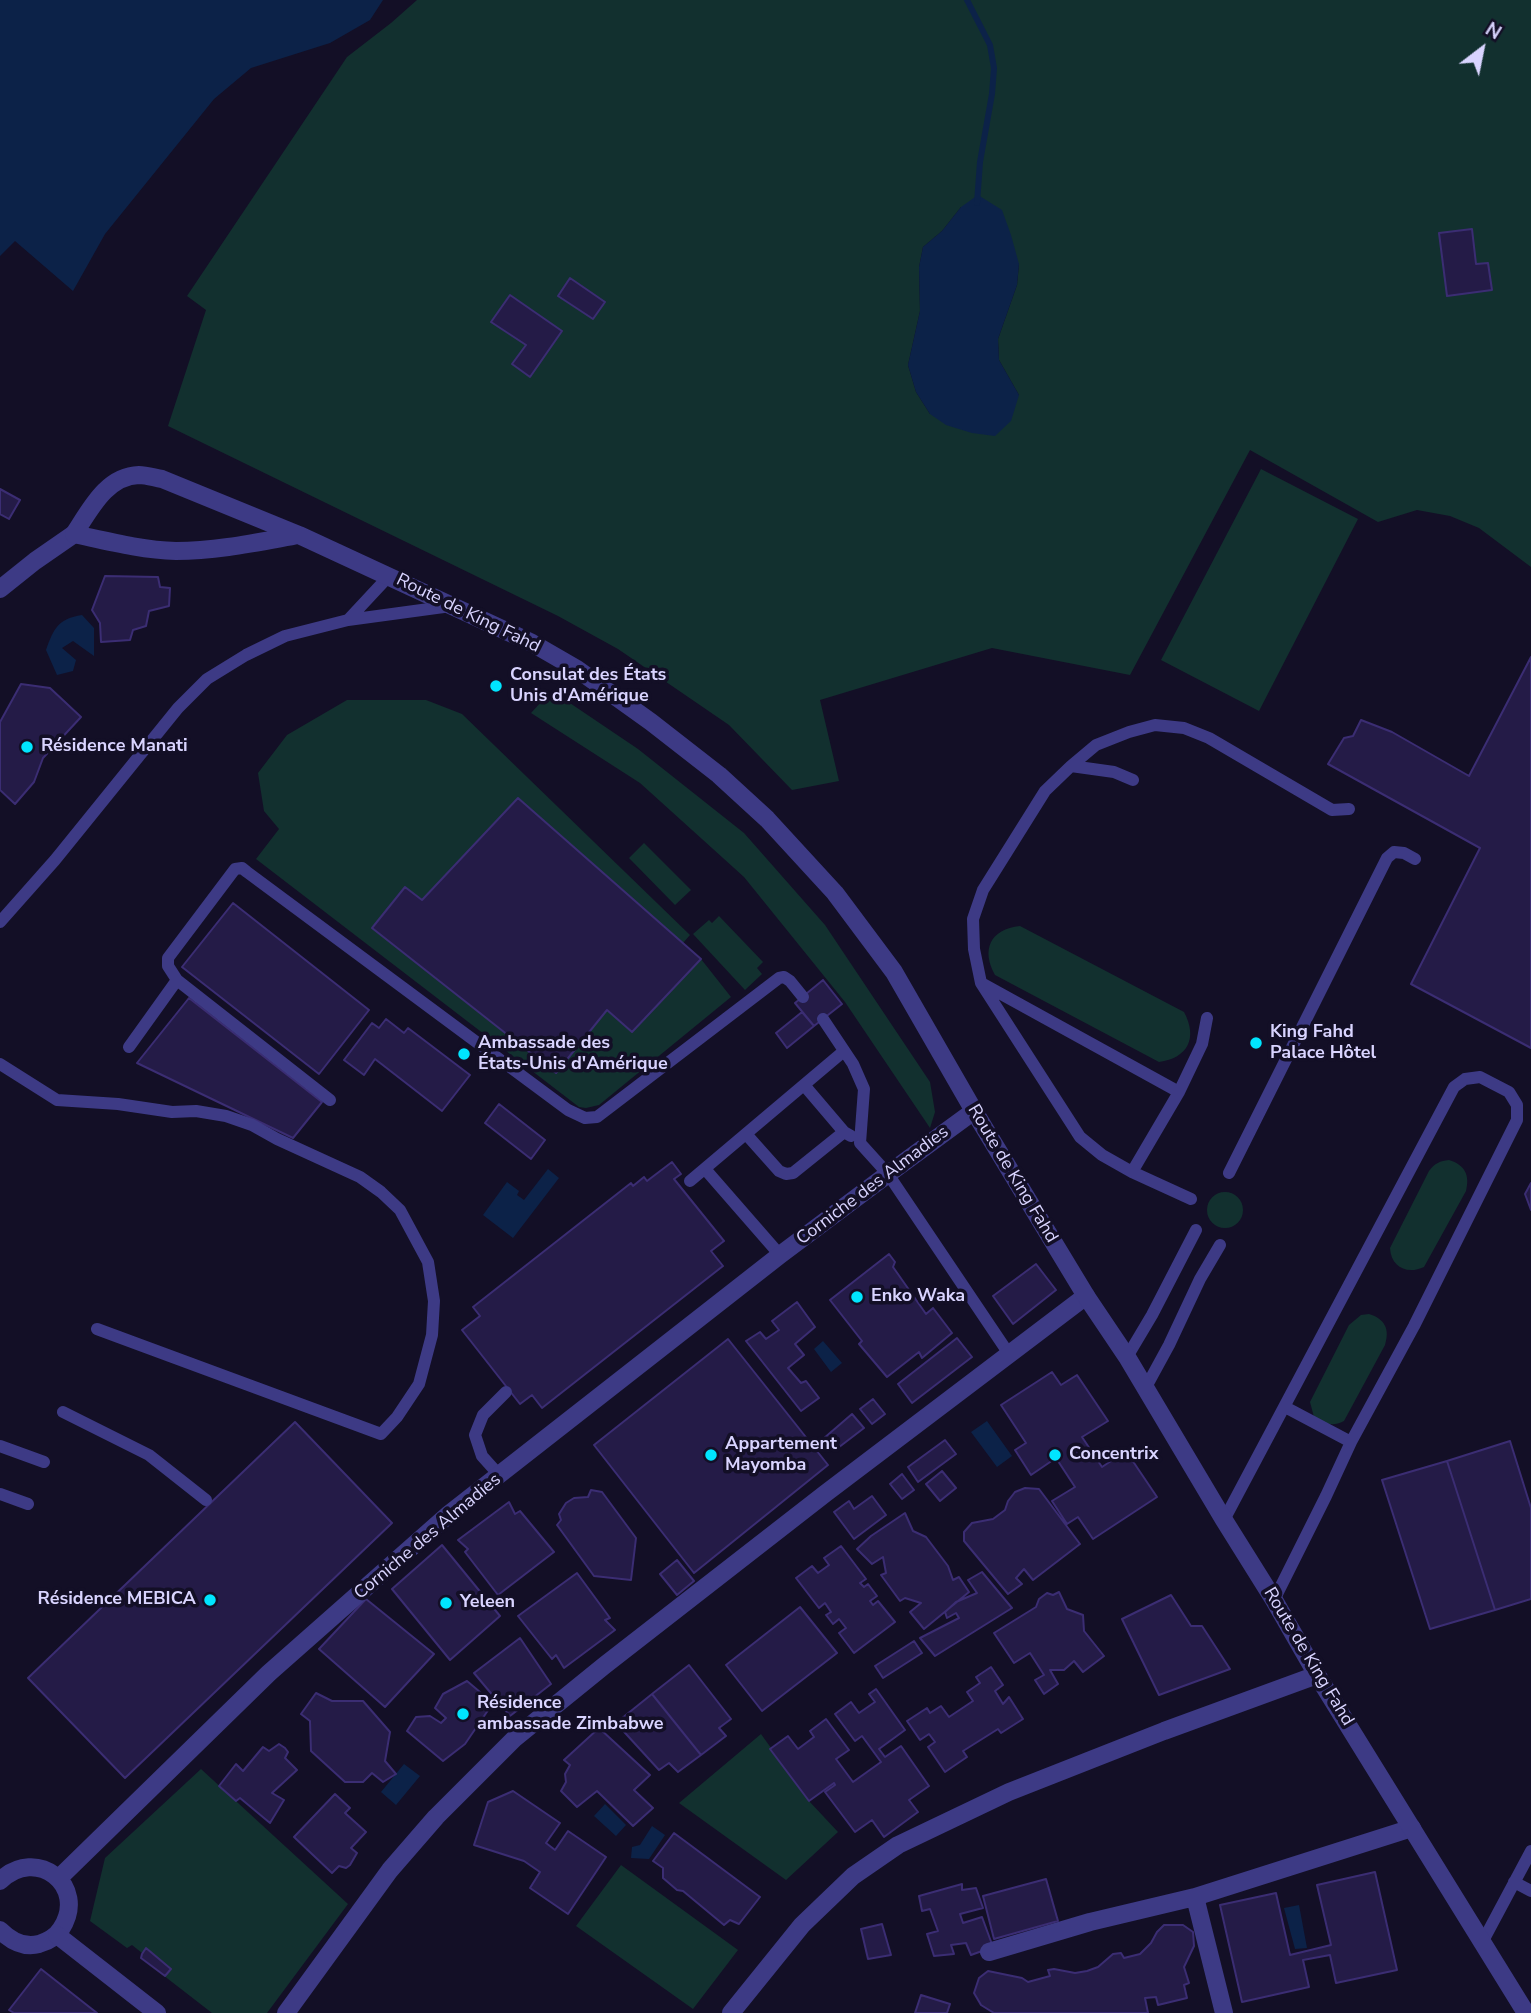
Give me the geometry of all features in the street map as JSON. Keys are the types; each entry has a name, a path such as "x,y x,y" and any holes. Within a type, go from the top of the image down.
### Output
{"street":[{"name":"Route de King Fahd","path":"74,534 100,495 118,480 139,475 162,479 299,535 532,643 577,669 719,775 767,819 835,893 894,971 974,1111 1086,1296 1127,1357 1317,1675 1526,2013"},
{"path":"0,589 74,534 122,545 175,551 226,547 299,535"},
{"name":"Corniche des Almadies","path":"59,1878 269,1673 449,1514 780,1255 974,1111"},
{"path":"286,2013 390,1870 436,1817 515,1738 804,1510 1086,1296"},
{"path":"731,2013 802,1925 853,1876 898,1844 1009,1792 1317,1675"},
{"path":"989,1952 1090,1922 1195,1897 1412,1828"},
{"path":"0,1881 9,1873 26,1867 44,1868 59,1878 69,1896 69,1917 57,1935 46,1942 21,1944 8,1938 0,1930"},
{"path":"1195,1897 1224,2013"},
{"path":"57,1935 157,2013"}],"lane":[{"path":"348,620 389,576"},
{"path":"0,922 55,860 178,708 207,679 246,655 285,636 348,620 453,606"},
{"path":"1191,1199 1132,1172 1102,1155 1080,1137 981,983 974,949 974,919 983,890 1045,791 1071,766 1096,746 1129,732 1155,725 1184,728 1209,738 1332,810 1349,809"},
{"path":"1071,766 1114,772 1133,780"},
{"path":"1228,1173 1387,859 1394,852 1404,853 1415,859"},
{"path":"330,1100 177,980 168,966 168,958 236,869 242,869 568,1110 585,1118 597,1117 779,978 784,977 790,981 803,997"},
{"path":"129,1046 177,980"},
{"path":"981,983 1179,1092"},
{"path":"1132,1172 1179,1092 1202,1044 1207,1018"},
{"path":"823,1019 853,1064 864,1089 860,1143"},
{"path":"690,1181 844,1051"},
{"path":"0,1064 57,1100 118,1104 172,1112 196,1111 226,1116 252,1125 360,1177 400,1210 428,1262 434,1301 432,1335 419,1384 397,1417 381,1434 97,1329"},
{"path":"1224,1520 1454,1087 1465,1079 1480,1077 1509,1092 1517,1105 1517,1120 1414,1326 1351,1442 1274,1600"},
{"path":"804,1085 844,1132 860,1143 888,1174 1009,1354"},
{"path":"746,1135 779,1171 786,1174 793,1173 844,1132"},
{"path":"705,1169 780,1255"},
{"path":"1127,1357 1196,1230"},
{"path":"1145,1389 1220,1245"},
{"path":"500,1476 482,1456 475,1435 483,1415 506,1392"},
{"path":"1285,1407 1351,1442"},
{"path":"64,1412 149,1455 206,1500"},
{"path":"0,1446 44,1462"},
{"path":"0,1494 28,1504"},
{"path":"1483,1941 1531,1851"},
{"path":"1514,1882 1531,1891"}],"green space":[{"path":"417,0 1531,0 1531,567 1479,528 1450,516 1417,510 1378,522 1250,450 1130,675 992,648 820,700 839,781 792,790 729,725 618,649 558,616 168,426 206,310 187,296 347,57","holes":["961,207 1019,264 1017,285 998,339 999,360 1019,395 930,414 916,392 908,365 920,311 919,267 923,247 942,231"]},
{"path":"1261,469 1358,519 1259,711 1161,660"},
{"path":"558,695 638,749 744,833 825,925 930,1082 935,1112 930,1128 845,1002 744,877 640,783 531,713 543,700"},
{"path":"347,700 426,700 462,714 690,935 683,943 701,959 731,997 599,1105 579,1107 256,859 279,829 264,811 258,773 287,735"},
{"path":"644,843 691,890 675,905 629,858"},
{"path":"719,916 763,962 757,968 762,974 745,990 693,934 709,920 712,923"},
{"path":"1020,926 1184,1012 1190,1030 1188,1045 1177,1056 1159,1062 995,975 989,957 991,942 1001,931"},
{"path":"1449,1160 1465,1171 1466,1191 1424,1267 1412,1270 1401,1268 1393,1260 1390,1248 1429,1171 1438,1163"},
{"path":"1225,1192 1238,1197 1243,1210 1238,1223 1225,1228 1212,1223 1207,1210 1212,1197"},
{"path":"1369,1314 1385,1325 1385,1345 1344,1421 1326,1423 1314,1417 1310,1402 1349,1325 1361,1315"},
{"path":"761,1734 809,1801 838,1832 786,1880 679,1803"},
{"path":"201,1769 348,1904 267,2013 212,2013 141,1958 142,1953 132,1945 127,1948 90,1921 105,1858"},
{"path":"621,1865 738,1950 693,2009 576,1926"}],"water":[{"path":"0,0 383,0 370,20 330,43 251,68 214,99 105,234 73,291 15,241 0,256"},
{"path":"978,195 1002,210 1019,264 1017,285 998,339 999,360 1019,395 1011,421 995,436 972,433 946,425 930,414 916,392 908,365 920,311 919,267 923,247 942,231 961,207"},
{"path":"82,615 94,628 94,656 73,641 62,648 76,660 73,671 57,675 46,650 49,642 62,622"},
{"path":"548,1169 559,1178 513,1238 483,1215 507,1182 519,1191 517,1195 524,1200"},
{"path":"823,1341 842,1363 831,1372 814,1349"},
{"path":"987,1421 1012,1456 997,1467 971,1432"},
{"path":"404,1764 420,1776 396,1805 381,1792"},
{"path":"605,1804 626,1825 616,1836 594,1816"},
{"path":"652,1826 665,1835 649,1859 631,1858 632,1847 640,1845"},
{"path":"1299,1905 1307,1948 1295,1949 1284,1908"}],"building":[{"path":"1472,229 1476,264 1488,263 1492,290 1447,296 1439,233"},
{"path":"570,278 605,302 593,319 558,296"},
{"path":"510,295 562,331 530,377 512,364 526,345 491,322"},
{"path":"0,489 20,500 9,519 0,514"},
{"path":"105,576 158,577 160,587 170,588 169,606 149,611 146,626 133,630 130,640 101,642 100,623 92,610"},
{"name":"King Fahd Palace Hôtel","path":"1531,657 1531,1048 1411,984 1480,848 1328,764 1344,738 1353,736 1361,720 1392,732 1469,776"},
{"name":"Résidence Manati","path":"21,684 50,688 81,717 43,758 34,782 15,804 0,790 0,722"},
{"path":"518,798 701,959 632,1032 607,1010 556,1073 372,928 405,887 422,900"},
{"path":"233,903 369,1010 319,1074 182,967"},
{"path":"823,980 842,1004 814,1026 795,1003"},
{"path":"189,998 322,1102 293,1138 137,1063"},
{"path":"802,1012 814,1026 787,1048 776,1033"},
{"path":"386,1019 404,1033 408,1028 470,1075 442,1111 375,1059 364,1075 344,1060 372,1023 379,1028"},
{"path":"499,1104 545,1140 531,1159 485,1123"},
{"path":"672,1162 681,1174 674,1179 724,1241 711,1251 723,1266 542,1408 532,1395 520,1404 462,1330 480,1316 473,1307 631,1183 633,1186 644,1177 647,1181"},
{"path":"1531,1183 1531,1210 1525,1194"},
{"path":"889,1254 895,1262 893,1267 926,1314 933,1308 952,1333 922,1358 919,1352 887,1377 859,1344 862,1341 830,1300"},
{"path":"1036,1264 1056,1290 1013,1324 993,1296"},
{"path":"797,1302 815,1327 795,1344 804,1355 788,1368 801,1383 806,1381 819,1398 801,1411 746,1341 760,1332 766,1339 779,1330 772,1321"},
{"path":"957,1338 972,1357 912,1403 898,1384"},
{"name":"Appartement Mayomba","path":"728,1339 828,1465 694,1573 594,1445"},
{"name":"Concentrix","path":"1052,1372 1061,1385 1077,1375 1108,1421 1082,1437 1102,1467 1126,1451 1157,1497 1093,1539 1078,1517 1067,1524 1052,1501 1075,1487 1056,1458 1031,1475 1015,1450 1026,1443 1001,1405"},
{"path":"873,1399 885,1414 872,1424 860,1409"},
{"path":"852,1414 864,1428 834,1451 823,1439"},
{"name":"Résidence MEBICA","path":"295,1422 392,1523 125,1778 28,1678"},
{"path":"945,1440 956,1454 918,1482 908,1467"},
{"path":"1510,1441 1531,1508 1531,1599 1495,1610 1447,1461"},
{"path":"1447,1461 1495,1610 1430,1629 1382,1480"},
{"path":"942,1471 956,1488 940,1501 926,1484"},
{"path":"902,1474 914,1490 902,1499 890,1484"},
{"path":"1025,1488 1039,1489 1080,1544 1033,1580 1024,1569 1016,1578 1022,1584 1008,1594 964,1541 964,1532 972,1523 993,1519 1005,1510 1015,1492"},
{"path":"591,1490 602,1492 636,1538 631,1580 594,1576 557,1525 561,1520 559,1514 566,1503 574,1498 588,1497"},
{"path":"872,1496 886,1515 854,1539 834,1512 849,1501 854,1509"},
{"path":"509,1502 515,1514 520,1511 554,1552 498,1595 465,1552 468,1549 458,1540"},
{"path":"905,1513 913,1531 926,1537 948,1566 953,1580 959,1577 969,1592 924,1629 910,1612 921,1603 905,1598 900,1601 881,1575 886,1573 883,1557 872,1564 857,1549"},
{"name":"Yeleen","path":"442,1545 500,1616 450,1660 392,1589"},
{"path":"841,1546 866,1579 860,1583 864,1587 868,1584 877,1596 870,1601 873,1605 878,1601 895,1622 854,1653 839,1633 846,1628 839,1619 833,1624 826,1615 831,1612 825,1603 819,1608 796,1578 812,1566 818,1573 829,1565 824,1558"},
{"path":"677,1560 694,1581 677,1595 660,1574"},
{"path":"982,1572 1012,1608 935,1656 920,1638 959,1618 956,1613 947,1618 945,1612 956,1602 977,1593 968,1580"},
{"path":"577,1573 610,1618 605,1620 615,1630 564,1668 556,1655 552,1659 518,1616"},
{"path":"1059,1592 1067,1609 1083,1615 1084,1631 1104,1656 1083,1672 1074,1661 1064,1670 1050,1670 1058,1684 1044,1694 1035,1680 1044,1675 1030,1653 1014,1663 994,1633 1036,1607 1039,1599 1047,1593 1053,1595"},
{"path":"1171,1595 1191,1626 1202,1626 1230,1669 1159,1695 1122,1619"},
{"path":"366,1599 434,1654 385,1707 319,1649"},
{"path":"800,1607 837,1653 762,1711 726,1665"},
{"path":"520,1638 551,1684 510,1716 474,1673"},
{"path":"914,1641 922,1653 883,1678 875,1666"},
{"path":"689,1665 731,1719 719,1728 726,1736 701,1755 652,1694"},
{"path":"991,1667 1003,1685 995,1691 1003,1704 1009,1697 1023,1719 1001,1733 998,1729 963,1751 967,1757 945,1772 928,1747 935,1742 929,1734 920,1740 907,1721 927,1708 930,1713 941,1706 949,1717 973,1701 967,1692 980,1683 976,1677"},
{"path":"467,1681 493,1703 465,1744 443,1761 407,1731 416,1717 430,1716 441,1723 446,1718 435,1708 443,1694"},
{"path":"876,1689 905,1730 879,1749 885,1757 901,1746 929,1786 909,1800 918,1812 884,1837 872,1820 855,1832 825,1792 835,1785 834,1783 809,1801 770,1749 788,1736 798,1749 814,1737 810,1731 826,1719 849,1750 836,1759 853,1782 881,1762 862,1736 855,1741 835,1714 851,1702 859,1713 875,1702 869,1694"},
{"path":"316,1693 332,1701 363,1701 390,1732 385,1761 396,1774 383,1782 372,1773 363,1782 345,1782 311,1751 310,1721 301,1714"},
{"path":"652,1694 701,1755 678,1772 669,1763 659,1770 616,1723"},
{"path":"599,1728 650,1775 634,1790 653,1808 633,1826 597,1791 577,1807 561,1791 570,1765 564,1760"},
{"path":"279,1744 288,1752 285,1758 297,1770 272,1793 284,1800 270,1823 240,1798 236,1801 219,1786 236,1764 243,1771 263,1747 269,1751"},
{"path":"513,1791 560,1823 546,1843 555,1850 568,1831 606,1857 568,1914 530,1888 540,1872 524,1861 474,1845 488,1802"},
{"path":"335,1794 350,1808 345,1813 366,1832 351,1848 357,1853 350,1865 346,1868 339,1866 332,1873 294,1837"},
{"path":"674,1833 760,1897 739,1924 730,1920 724,1925 663,1878 663,1868 653,1861"},
{"path":"1375,1872 1397,1970 1336,1983 1330,1955 1303,1960 1309,1987 1242,2002 1220,1905 1276,1893 1290,1955 1331,1945 1317,1885"},
{"path":"1046,1879 1058,1921 994,1939 983,1896"},
{"path":"962,1884 962,1890 976,1888 983,1908 960,1914 963,1923 982,1917 993,1947 971,1955 966,1943 951,1945 954,1954 934,1956 927,1934 938,1931 930,1909 922,1911 919,1896"},
{"path":"882,1924 891,1955 868,1959 861,1929"},
{"path":"1164,1925 1183,1925 1193,1932 1194,1946 1184,1967 1189,1983 1184,1985 1187,1998 1158,2005 1156,1997 1145,1998 1148,2013 994,2013 981,2005 974,1993 979,1978 988,1971 1022,1978 1028,1982 1050,1976 1048,1970 1075,1973 1087,1971 1098,1967 1113,1954 1121,1953 1124,1958 1140,1954"},
{"path":"146,1948 171,1969 165,1976 141,1958"},
{"path":"41,1969 97,2013 14,2013 9,2010"},
{"path":"921,1995 950,2004 947,2013 915,2013"}],"waterway":[{"path":"967,0 990,45 994,68 980,162 977,203"}],"place":[{"name":"Consulat des États Unis d'Amérique","path":"496,686"},
{"name":"Résidence Manati","path":"27,747"},
{"name":"King Fahd Palace Hôtel","path":"1256,1043"},
{"name":"Ambassade des États-Unis d'Amérique","path":"464,1054"},
{"name":"Enko Waka","path":"857,1297"},
{"name":"Appartement Mayomba","path":"711,1455"},
{"name":"Concentrix","path":"1055,1455"},
{"name":"Résidence MEBICA","path":"210,1600"},
{"name":"Yeleen","path":"446,1603"},
{"name":"Résidence ambassade Zimbabwe","path":"463,1714"}]}
